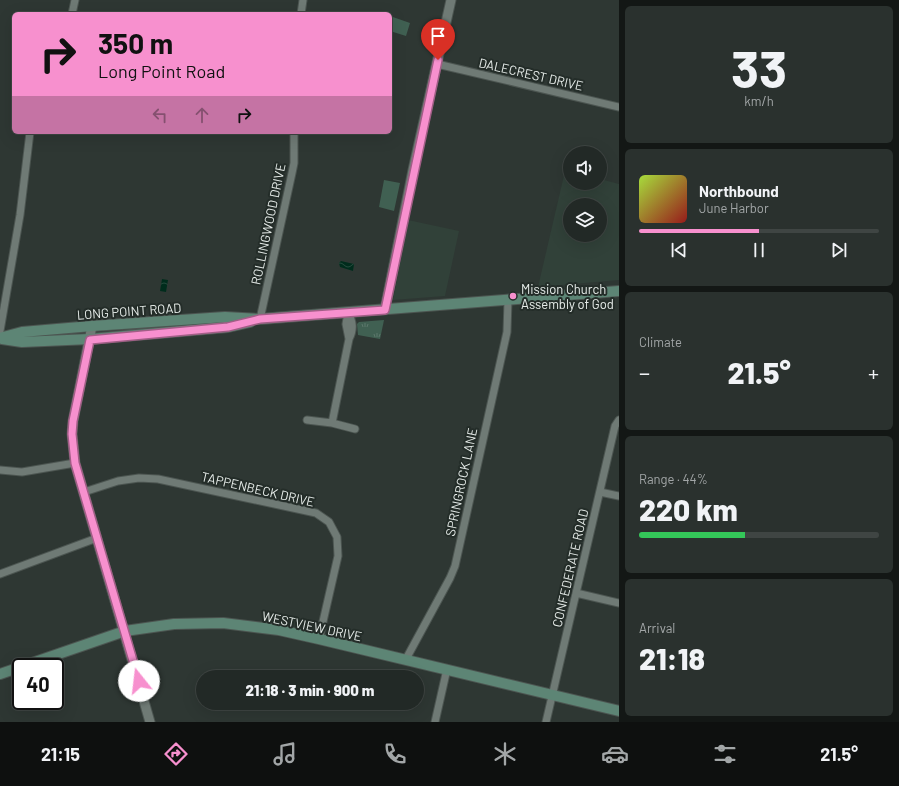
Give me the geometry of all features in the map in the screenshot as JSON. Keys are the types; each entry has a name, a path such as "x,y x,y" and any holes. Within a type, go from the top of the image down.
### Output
{"main road":[{"name":"LONG POINT ROAD","path":"0,338 22,332 92,326 225,317 260,319 619,291"},
{"name":"LONG POINT ROAD","path":"0,338 22,342 90,340 228,327 260,319"},
{"name":"WESTVIEW DRIVE","path":"0,674 125,631 174,624 223,623 279,630 406,659 619,711"}],"street":[{"path":"72,12 75,0"},
{"path":"301,12 303,0"},
{"path":"385,310 451,0"},
{"name":"DALECREST DRIVE","path":"437,64 619,107"},
{"path":"0,331 20,215 30,134"},
{"name":"ROLLINGWOOD DRIVE","path":"260,319 294,163 294,134"},
{"name":"SPRINGROCK LANE","path":"406,659 455,566 507,332 508,300"},
{"path":"332,424 349,339 353,331 352,321 348,312"},
{"path":"92,326 73,421 72,434 75,463 125,631 150,722"},
{"path":"307,420 355,429"},
{"name":"CONFEDERATE ROAD","path":"546,722 615,426 619,420"},
{"path":"0,470 22,472 75,463"},
{"name":"TAPPENBECK DRIVE","path":"84,492 118,481 139,478 158,479 316,513 329,522 337,537 338,556 319,639"},
{"path":"600,492 619,496"},
{"path":"0,574 97,538"},
{"path":"576,593 619,603"},
{"path":"435,722 447,669"}],"shaded area":[{"path":"563,180 563,190 607,190 607,181 619,184 619,280 538,287"},
{"path":"408,220 459,231 445,296 393,300"}],"green space":[{"path":"392,17 410,23 406,36 392,32"},
{"path":"384,180 400,183 394,211 379,207"},
{"path":"384,320 380,339 358,335 357,324 359,322"}],"water":[{"path":"341,261 354,264 353,271 340,267 339,263"},
{"path":"162,279 168,280 166,292 160,291"}],"place":[{"name":"Mission Church Assembly of God","path":"513,296"}],"route":[{"path":"139,681 75,463 72,434 73,421 90,340 228,327 260,319 385,310 413,170 438,60"}]}
